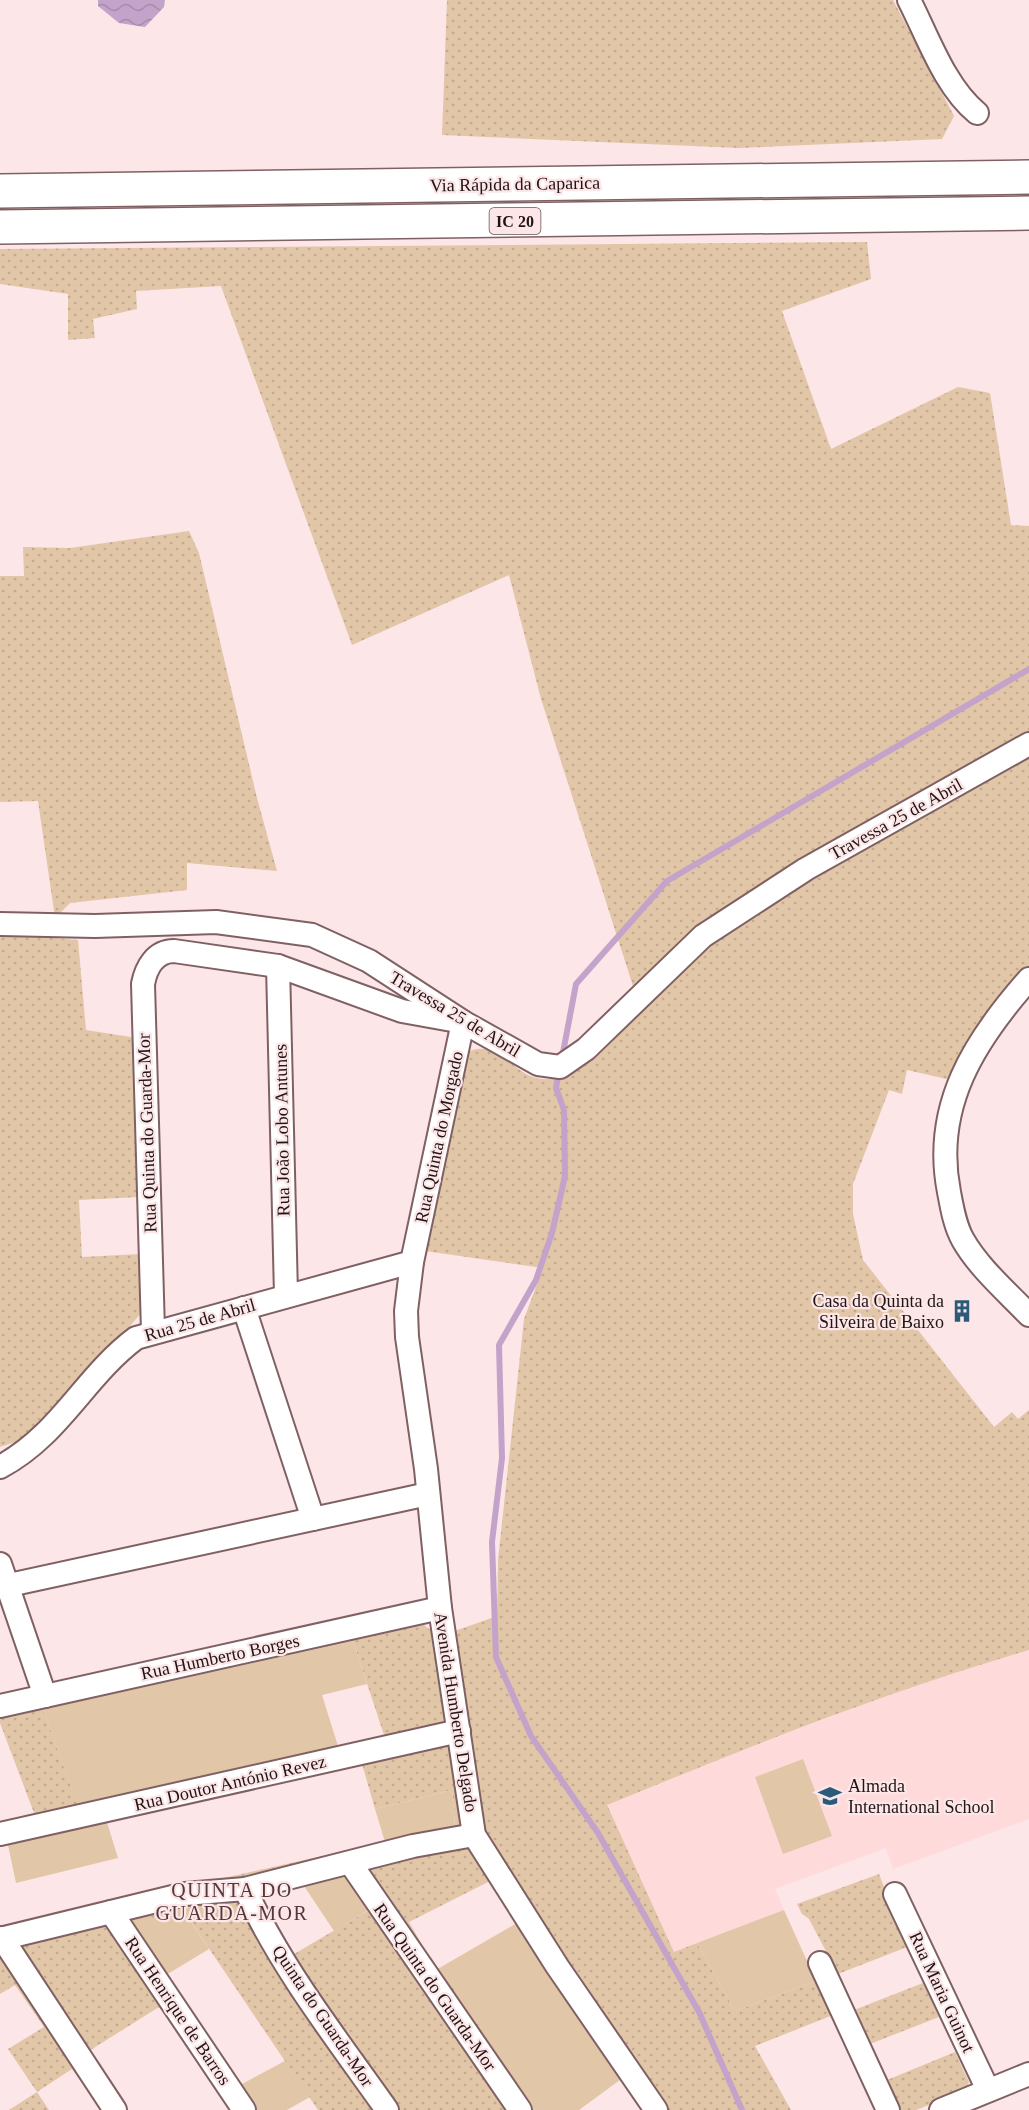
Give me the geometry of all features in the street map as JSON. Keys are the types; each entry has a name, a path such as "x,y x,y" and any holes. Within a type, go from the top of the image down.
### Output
{"highway":[{"name":"Via Rápida da Caparica","path":"0,191 1029,177"},
{"name":"Via Rápida da Caparica","path":"0,226 1029,213"}],"street":[{"path":"909,0 952,83 964,102 977,113"},
{"name":"Travessa 25 de Abril","path":"0,924 95,926 216,922 312,935 369,962 463,1023 538,1064 560,1066 586,1049 703,936 806,869 1029,744"},
{"name":"Rua Quinta do Guarda-Mor","path":"153,1331 143,984 147,970 164,952 174,951 278,966"},
{"path":"278,966 402,1011 463,1023"},
{"name":"Rua João Lobo Antunes","path":"278,966 286,1294"},
{"path":"1029,979 982,1035 959,1080 951,1108 944,1168 955,1219 962,1239 976,1258 1029,1315"},
{"name":"Rua Quinta do Morgado","path":"412,1262 463,1023"},
{"name":"Rua 25 de Abril","path":"0,1467 27,1452 44,1437 124,1347 136,1338 153,1331 244,1308 286,1294 412,1262"},
{"name":"Avenida Humberto Delgado","path":"412,1262 406,1311 407,1337 429,1494 440,1608 474,1835 544,1946 656,2110"},
{"path":"244,1308 313,1519"},
{"path":"4,1587 429,1494"},
{"path":"0,1564 4,1587 45,1696"},
{"name":"Rua Humberto Borges","path":"0,1706 440,1608"},
{"name":"Rua Doutor António Revez","path":"0,1834 459,1731"},
{"path":"115,2110 1,1939 185,1894 245,1889 351,1864 413,1846 474,1835"},
{"name":"Rua Quinta do Guarda-Mor","path":"351,1864 520,2110"},
{"name":"Quinta do Guarda-Mor","path":"245,1889 266,1931 305,1994 387,2110"},
{"name":"Rua Maria Guinot","path":"895,1894 988,2090"},
{"name":"Rua Henrique de Barros","path":"111,1912 244,2110"},
{"path":"820,1963 888,2110"},
{"path":"941,2110 1029,2074"}],"shaded area":[{"path":"447,0 893,0 954,116 942,139 739,148 442,135"},
{"path":"867,242 871,279 782,311 831,449 958,387 990,393 1011,525 1029,526 1029,731 702,921 633,986 541,699 509,575 352,645 221,286 136,291 137,309 93,319 95,338 68,340 68,294 0,284 0,249"},
{"path":"189,531 199,553 257,798 277,871 187,863 187,890 70,903 55,918 38,801 0,802 0,576 24,576 23,547 70,548"},
{"path":"1029,752 1029,966 964,1048 951,1080 907,1070 902,1094 889,1090 853,1184 853,1214 863,1260 994,1427 1012,1412 1018,1419 1029,1410 1029,1650 868,1702 607,1805 674,1952 697,1943 735,2011 816,1981 833,2015 755,2046 791,2110 663,2110 500,1863 484,1826 452,1632 497,1616 498,1560 524,1319 543,1268 425,1251 465,1053 480,1049 492,1051 535,1078 550,1079 568,1074 721,932"},
{"path":"0,933 78,940 86,1030 137,1038 139,1197 79,1200 82,1257 140,1254 141,1313 39,1434 0,1447"},
{"path":"420,1622 433,1632 448,1711 446,1726 202,1782 200,1777 251,1765 272,1765 384,1735 353,1641 43,1709 77,1803 153,1787 152,1790 0,1827 0,1821 34,1813 0,1723 0,1713"},
{"path":"353,1641 367,1684 322,1695 338,1746 333,1751 272,1765 251,1765 77,1804 43,1709"},
{"name":"Almada International School","path":"1029,1650 1029,1819 893,1869 886,1848 775,1889 784,1910 674,1952 606,1805 751,1746 936,1677"},
{"path":"451,1745 461,1821 457,1829 255,1881 170,1890 455,1826 452,1790 375,1809 362,1764 406,1746"},
{"path":"803,1759 832,1836 783,1854 755,1777"},
{"path":"452,1790 455,1826 385,1842 375,1809"},
{"path":"106,1819 118,1858 16,1883 7,1840"},
{"path":"454,1843 474,1847 492,1880 409,1922 436,1969 441,1967 483,2030 501,2067 531,2110 525,2110 367,1878 374,1864"},
{"path":"337,1874 350,1879 370,1909 334,1931 302,1883"},
{"path":"350,1874 515,2110 392,2110 289,1957 369,1910 345,1875"},
{"path":"879,1874 907,1947 838,1974 809,1919 802,1914 797,1904"},
{"path":"223,1894 242,1902 382,2110 318,2110 183,1910 133,1926 127,1924 130,1918 164,1912"},
{"path":"183,1910 209,1949 166,1975 133,1926 134,1922"},
{"path":"784,1910 816,1981 735,2011 697,1943"},
{"path":"517,1923 624,2077 579,2110 531,2110 501,2067 481,2031 483,2030 462,2003 441,1967"},
{"path":"104,1924 113,1927 147,1986 214,2081 212,2084 159,2007 89,2051 20,1946 23,1940"},
{"path":"0,1951 107,2110 101,2110 72,2069 37,2092 8,2049 44,2027 15,1985 0,1994"},
{"path":"923,1983 939,2017 870,2044 854,2010"},
{"path":"955,2052 969,2082 966,2090 916,2110 901,2110 887,2080"},
{"path":"285,2061 310,2097 287,2110 257,2110 240,2085"},
{"path":"37,2092 49,2110 9,2110"}],"water":[{"path":"98,0 165,0 164,7 145,27 119,23 98,6"}],"waterway":[{"path":"562,1058 576,984 667,881 1029,669"},
{"path":"559,1071 556,1088 564,1110 565,1176 552,1233 536,1280 499,1345 502,1458 492,1542 496,1657 531,1736 598,1833 699,2012 742,2110"}],"place":[{"name":"Casa da Quinta da Silveira de Baixo","path":"962,1311"},
{"name":"Almada International School","path":"830,1796"}],"district":[{"name":"QUINTA DO GUARDA-MOR","path":"232,1902"}]}
